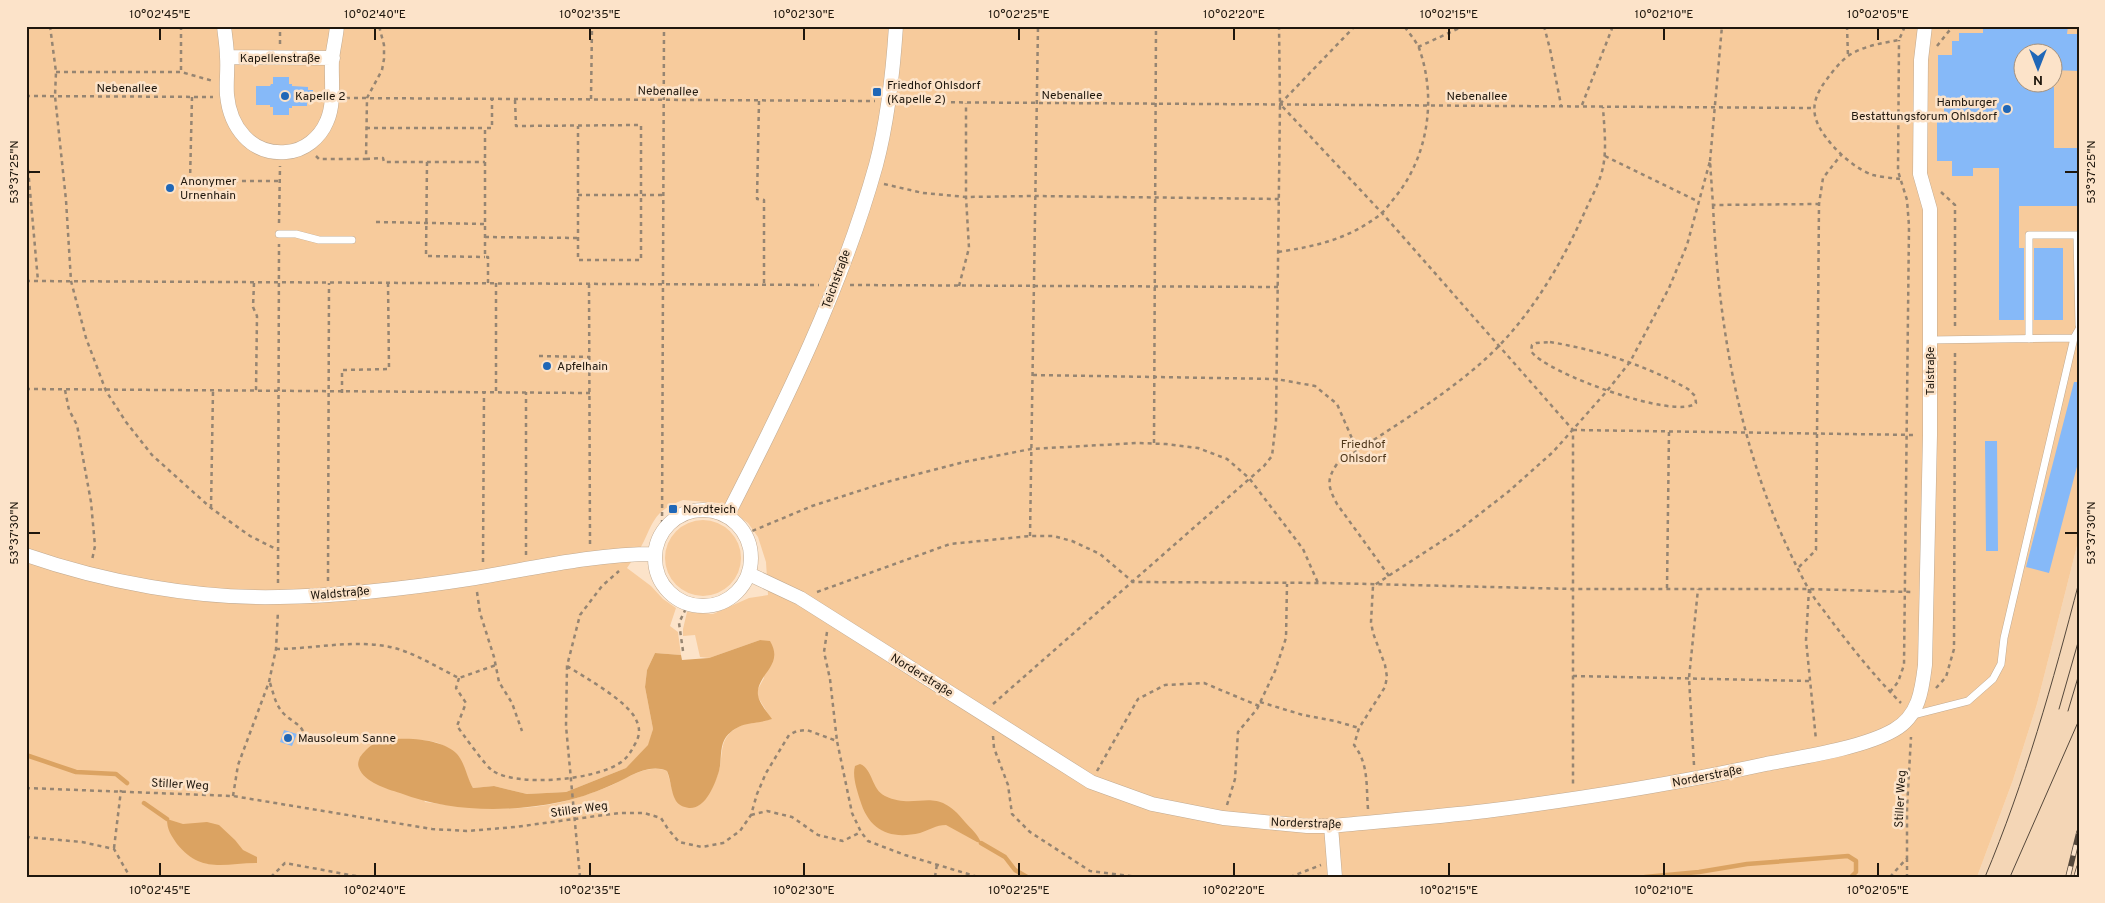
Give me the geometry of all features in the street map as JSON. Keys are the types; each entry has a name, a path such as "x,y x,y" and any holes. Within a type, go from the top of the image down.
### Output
{"street":[{"name":"Kapellenstraße","path":"224,26 227,57 227,91 232,119 242,136 256,146 268,151 280,152 297,150 306,145 321,131 327,122 337,26"},
{"name":"Teichstraße","path":"727,516 774,424 836,285 876,164 888,102 896,26"},
{"name":"Talstraße","path":"1912,715 1922,692 1928,593 1930,209 1920,174 1921,60 1925,26"},
{"name":"Kapellenstraße","path":"227,57 333,58"},
{"path":"693,510 716,511 727,516 734,520 745,534 751,554 749,574 742,587 731,597 718,604 688,604 676,598 667,590 658,572 655,554 662,532 682,514 693,510"},
{"name":"Waldstraße","path":"26,555 112,580 179,590 278,597 328,595 479,577 590,558 630,554 655,554"},
{"name":"Norderstraße","path":"749,574 800,598 1091,782 1152,804 1223,818 1307,826 1331,826 1484,811 1573,799 1694,779 1818,754 1870,740 1895,730 1912,715"},
{"path":"1331,826 1336,877"}],"lane":[{"path":"279,234 296,234 319,240 352,240"},
{"path":"2030,339 2029,235 2077,235 2079,324"},
{"path":"1912,715 1968,701 1994,679 2000,664 2004,638 2074,338 2079,329"},
{"path":"1930,340 2074,338"}],"path":[{"path":"50,26 56,72 55,96 66,200 71,282 86,338 106,391 126,422 152,455 211,508 250,536 278,550"},
{"path":"180,26 181,72"},
{"path":"366,159 367,98 382,70 384,58 384,45 378,26"},
{"path":"591,99 592,26"},
{"path":"662,532 664,26"},
{"path":"1030,536 1038,26"},
{"path":"1154,443 1156,26"},
{"path":"1139,877 1090,871 1030,832 1012,814 1008,785 994,748 988,716 1133,582 1269,461 1272,456 1276,421 1280,26"},
{"path":"1280,104 1356,26"},
{"path":"1278,252 1314,247 1351,233 1382,213 1408,181 1423,146 1429,105 1428,80 1418,47 1404,26"},
{"path":"1418,47 1464,26"},
{"path":"1544,26 1561,106"},
{"path":"1582,105 1613,26"},
{"path":"1722,26 1710,161 1715,253 1721,314 1730,371 1745,433 1772,513 1809,589 1851,647 1912,715"},
{"path":"1847,26 1848,57"},
{"path":"1890,692 1898,682 1904,665 1909,226 1907,200 1900,179 1899,40 1905,26"},
{"path":"1899,40 1867,47 1848,57 1833,71 1817,91 1814,108 1816,120 1822,134 1841,154 1872,175 1900,179"},
{"path":"56,72 181,72 227,91"},
{"name":"Nebenallee","path":"26,96 192,97 227,91"},
{"path":"192,97 190,180 279,181"},
{"name":"Nebenallee","path":"331,98 1814,108"},
{"path":"515,99 516,126 641,125 641,260 578,260 578,126"},
{"path":"366,128 492,128 492,100"},
{"path":"759,101 757,199 764,200 764,285"},
{"path":"959,286 969,248 966,197 966,102"},
{"path":"1280,104 1382,213 1573,430 1573,799"},
{"path":"1389,576 1336,504 1330,491 1329,476 1336,464 1423,407 1474,369 1498,346 1540,295 1576,232 1603,168 1604,107"},
{"path":"485,128 485,257"},
{"path":"306,145 319,159 382,158 384,162 485,162"},
{"path":"26,146 38,281"},
{"path":"233,796 238,765 270,682 276,649 278,623 280,152"},
{"path":"1799,568 1816,550 1819,204 1823,178 1841,154"},
{"path":"1604,156 1699,202"},
{"path":"1373,586 1459,530 1508,492 1554,452 1630,362 1650,326 1687,245 1710,161"},
{"path":"427,162 426,256 488,257 488,283"},
{"path":"1920,174 1955,205 1954,649 1946,677 1935,690"},
{"path":"870,181 923,193 966,197 1279,199"},
{"path":"578,195 663,195"},
{"path":"1713,205 1819,204"},
{"path":"376,222 485,224"},
{"path":"485,237 578,238"},
{"path":"26,281 1278,287"},
{"path":"254,282 253,308 257,316 256,391"},
{"path":"328,595 330,282"},
{"path":"342,393 342,370 389,369 388,283"},
{"path":"496,283 496,392"},
{"path":"590,284 590,558"},
{"path":"1550,342 1582,348 1630,362 1688,389 1696,396 1696,404 1687,408 1673,407 1607,391 1561,373 1533,355 1531,351 1532,345 1536,343 1550,342"},
{"path":"539,356 590,357"},
{"path":"1032,375 1276,379 1315,386 1337,404 1357,450"},
{"path":"26,389 329,393 590,393"},
{"path":"65,390 66,400 78,432 91,502 95,546 88,574"},
{"path":"211,508 213,391"},
{"path":"526,392 526,569"},
{"path":"484,393 479,577 480,613 496,665 499,682 512,703 522,731"},
{"path":"1573,430 1930,435"},
{"path":"1667,588 1670,431"},
{"path":"745,534 812,506 888,482 964,462 1031,449 1137,442 1154,443 1198,448 1227,459 1249,478 1303,549 1318,583"},
{"path":"800,598 950,544 1030,536 1053,536 1079,544 1100,554 1133,582 1318,583 1373,586 1573,589 1809,589 1928,593"},
{"path":"580,877 566,726 567,666 580,615 602,586 619,570 630,554"},
{"path":"1223,818 1235,779 1238,732 1259,704 1275,671 1286,638 1287,584"},
{"path":"1368,822 1366,766 1354,745 1359,728 1385,687 1387,677 1371,622 1373,586"},
{"path":"1694,779 1689,678 1698,589"},
{"path":"1809,589 1806,640 1818,754"},
{"path":"683,651 679,623 688,604"},
{"path":"830,618 824,652 833,703 837,741 852,814 861,832 868,841 905,855 978,877"},
{"path":"276,649 304,649 349,644 384,646 402,650 459,678 496,665"},
{"path":"459,678 456,688 466,703 457,726 492,770 520,780 590,776 625,759 633,749 640,733 634,716 628,709 600,687 567,666"},
{"path":"1573,676 1809,681"},
{"path":"270,682 281,710 301,725 305,735 304,742"},
{"path":"1091,782 1138,699 1165,685 1204,683 1259,704 1359,728"},
{"name":"Stiller Weg","path":"1907,877 1907,808 1912,715"},
{"name":"Stiller Weg","path":"26,788 122,790 233,796 432,828 477,830 515,827 619,813 644,813 661,818 679,842 702,847 723,843 740,831 751,815 766,773 789,735 797,731 807,730 837,741"},
{"path":"122,790 114,849 130,877"},
{"path":"751,815 767,811 792,817 818,835 843,840 861,832"},
{"path":"26,837 82,842 114,849"},
{"path":"1890,877 1907,858"},
{"path":"1290,877 1310,868 1335,861"},
{"path":"271,877 285,863 361,877"},
{"path":"935,877 937,864"},
{"path":"1198,877 1210,877"},
{"path":"1765,877 1777,877"}],"shaded area":[{"path":"2079,538 2079,877 1977,877 2013,780 2037,704"},
{"path":"760,640 770,641 774,650 772,664 761,681 758,695 772,719 742,725 726,737 722,745 720,767 715,782 705,800 695,807 685,807 677,802 674,798 667,771 659,769 644,770 602,789 572,799 540,806 479,809 439,804 389,789 371,781 358,767 360,757 374,744 393,739 417,739 440,744 450,748 457,754 473,788 494,786 527,794 566,792 626,768 648,745 653,729 645,687 647,670 655,653 681,655 682,660 709,658"},
{"path":"860,764 867,770 880,793 897,800 926,800 944,804 954,810 972,829 981,843 946,825 909,835 890,834 882,830 869,819 860,800 854,774 855,766"},
{"path":"167,819 183,824 207,822 219,825 243,850 257,857 257,863 214,865 195,860 177,844 171,835"}],"green space":[{"name":"Friedhof Ohlsdorf","path":"26,26 2079,26 2079,538 2037,704 2013,780 1977,877 26,877","holes":["683,500 719,503 748,523 758,537 766,562 768,595 749,598 713,614 687,612 683,636 695,635 700,657 709,658 760,640 764,678 758,689 758,697 771,719 742,725 727,736 723,746 719,770 708,794 702,802 698,806 675,799 667,771 660,769 638,772 586,795 545,805 493,808 425,802 394,740 427,741 444,746 456,759 473,788 494,786 527,794 566,792 626,768 649,745 653,729 645,687 647,670 655,653 681,655 678,632 670,626 676,608 627,568 641,548 658,515 667,507"]},
{"path":"703,520 718,523 730,531 738,543 741,558 738,573 730,585 718,593 703,596 688,593 676,585 668,573 665,558 668,543 676,531 688,523"}],"building":[{"path":"1983,26 2068,26 2067,34 2079,34 2079,71 2062,70 2062,42 2012,42 2012,92 2054,92 2054,148 2079,148 2079,206 2019,206 2019,248 2024,248 2024,320 1999,320 1999,168 1973,168 1973,176 1952,176 1952,161 1937,161 1937,120 1944,120 1944,96 1938,96 1938,55 1952,55 1952,41 1959,41 1959,33 1983,33"},
{"name":"Kapelle 2","path":"273,77 289,77 289,84 292,84 292,86 308,87 308,90 313,90 313,103 307,103 307,106 292,106 292,108 289,108 289,115 273,115 273,107 270,107 270,105 256,105 256,86 270,86 273,84"},
{"path":"2034,248 2063,248 2063,320 2034,320"},
{"path":"2074,382 2079,382 2079,459 2049,573 2026,567"},
{"path":"1985,441 1997,441 1998,551 1986,551"},
{"name":"Mausoleum Sanne","path":"284,730 297,734 292,746 280,742"}],"waterway":[{"path":"26,755 76,772 116,774 127,783"},
{"path":"144,803 167,819"},
{"path":"981,843 1005,857 1015,870 1027,877"},
{"path":"1645,877 1699,872 1747,864 1848,856 1856,861 1856,872 1851,877"}],"tram line":[{"path":"1985,877 2013,805 2037,731 2079,582"},
{"path":"2059,709 2079,639"},
{"path":"2068,711 2079,674"},
{"path":"2010,877 2079,720"}],"railway":[{"path":"2068,877 2079,832"},
{"path":"2076,877 2079,867"}],"place":[{"name":"Friedhof Ohlsdorf (Kapelle 2)","path":"877,92"},
{"name":"Kapelle 2","path":"285,96"},
{"name":"Hamburger Bestattungsforum Ohlsdorf","path":"2007,109"},
{"name":"Anonymer Urnenhain","path":"170,188"},
{"name":"Apfelhain","path":"547,366"},
{"name":"Nordteich","path":"673,509"},
{"name":"Mausoleum Sanne","path":"288,738"}]}
